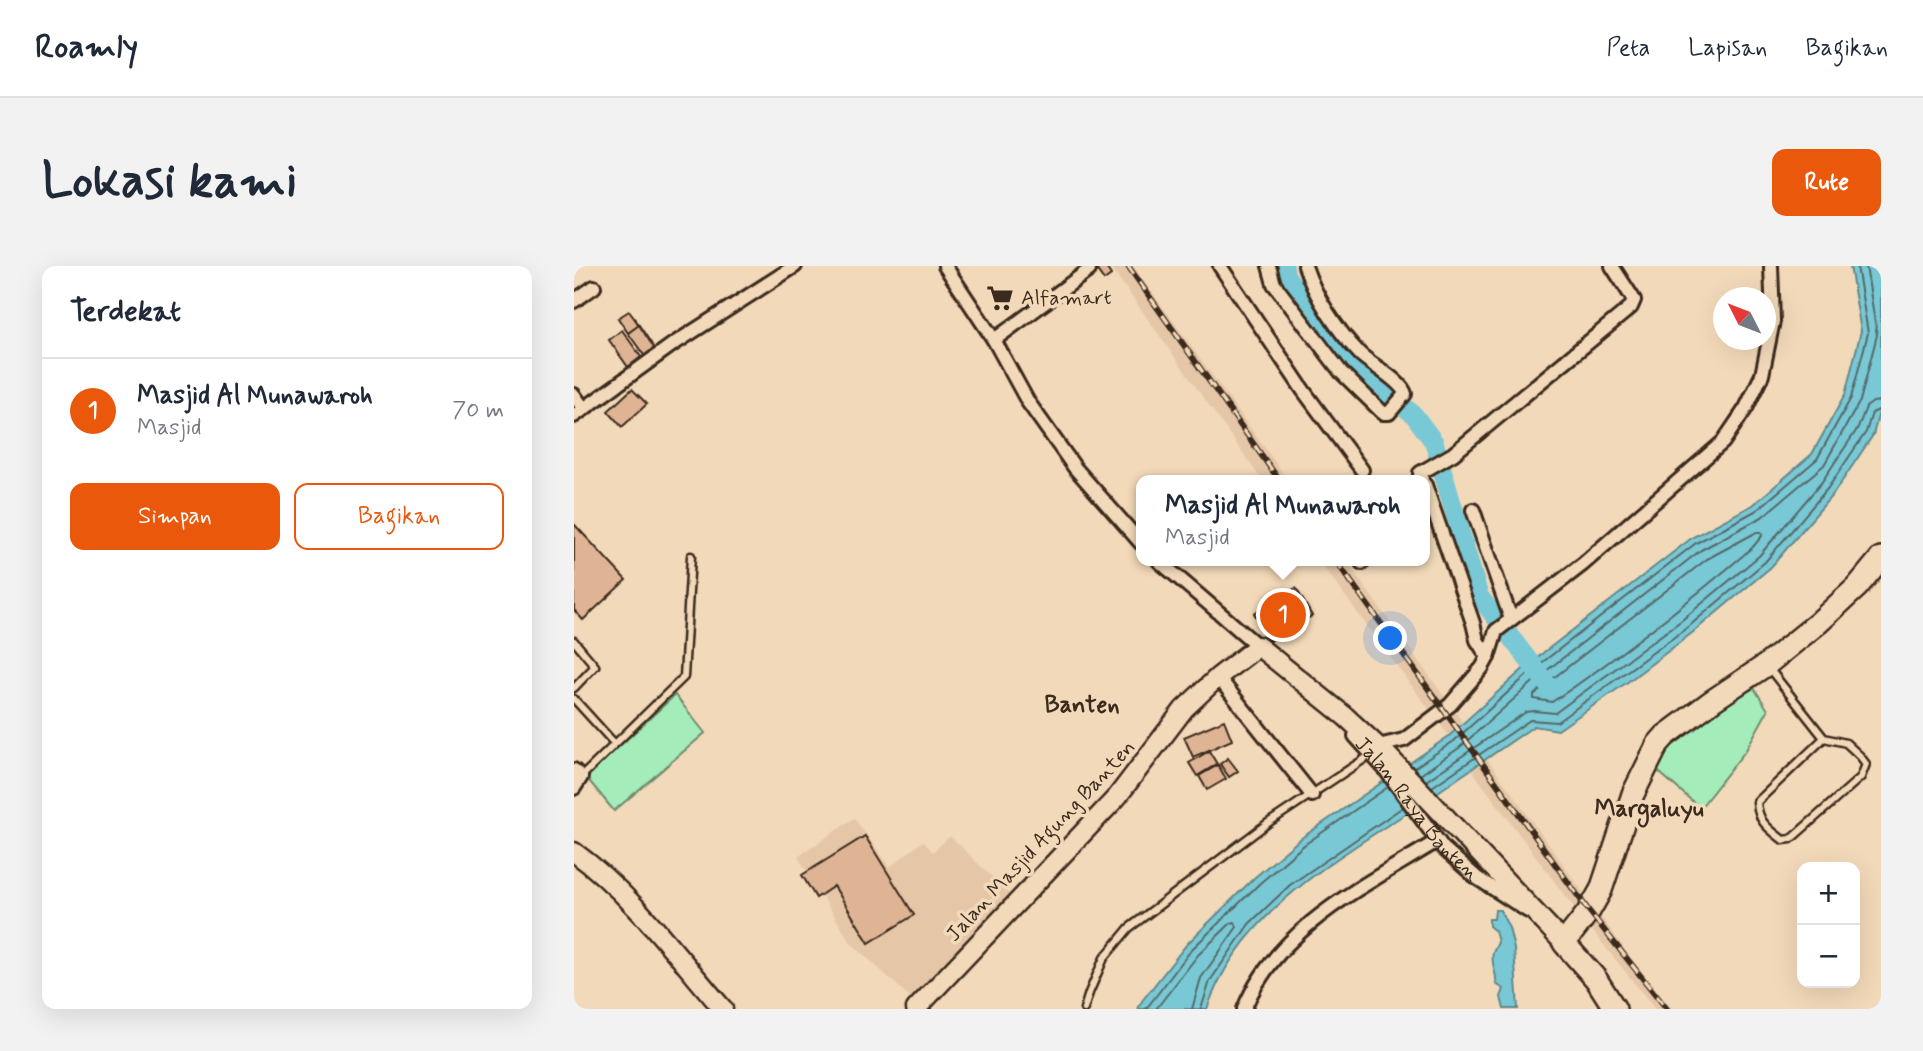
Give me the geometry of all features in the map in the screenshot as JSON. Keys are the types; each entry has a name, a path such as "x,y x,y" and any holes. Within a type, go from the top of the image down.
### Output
{"main road":[{"path":"1564,943 1589,911 1601,890 1633,794 1658,744 1712,701 1766,665 1857,587 1881,558"},
{"name":"Jalan Masjid Agung Banten","path":"916,1009 1117,797 1184,709 1218,677 1258,646"},
{"name":"Jalan Raya Banten","path":"1258,646 1346,717 1390,766 1442,812 1596,979 1615,1009"},
{"path":"574,852 632,904 723,1009"}],"street":[{"path":"574,395 579,413 672,345 795,266"},
{"path":"946,266 994,340 1028,402 1074,468 1136,537"},
{"path":"1220,266 1303,390 1362,470"},
{"path":"1269,266 1274,284 1341,372 1387,414 1405,394 1400,384 1373,366 1352,345 1311,285 1305,266"},
{"path":"1425,475 1631,307 1634,300 1612,266"},
{"path":"1375,750 1404,740 1445,709 1482,668 1496,631 1583,564 1723,442 1746,408 1762,375 1773,321 1771,266"},
{"path":"994,340 1089,270"},
{"path":"574,301 594,287"},
{"path":"1430,499 1477,640 1488,657"},
{"path":"1473,510 1510,620"},
{"path":"1165,566 1258,646"},
{"path":"1218,677 1312,795"},
{"name":"Jalan Raya Banten","path":"1390,766 1437,841 1477,878 1541,918"},
{"path":"1244,1009 1260,975 1307,926 1329,909 1437,841"}],"lane":[{"path":"577,778 684,677 691,556"},
{"path":"574,641 595,666 574,688"},
{"path":"1766,665 1824,738 1846,743 1866,764 1861,777 1791,839 1783,840 1769,829 1758,815 1757,802 1824,738"},
{"path":"574,699 614,743"},
{"path":"1084,1009 1104,958 1129,928 1258,831 1375,750"}],"shaded area":[{"path":"1110,266 1133,266 1284,475 1258,475"},
{"path":"1323,566 1350,566 1464,724 1449,736"},
{"path":"1487,759 1630,957 1672,1009 1655,1009 1568,900 1471,769"},
{"path":"854,818 890,867 923,841 933,852 950,836 1023,907 923,1009 851,943 798,857"}],"green space":[{"path":"1754,688 1768,710 1746,750 1700,808 1651,765 1664,744 1732,699"},
{"path":"675,695 705,733 614,811 586,777"}],"water":[{"path":"1850,266 1881,266 1881,405 1873,435 1834,493 1771,567 1692,633 1558,730 1534,726 1295,890 1267,916 1243,944 1222,975 1207,1009 1138,1009 1187,944 1254,878 1300,839 1449,736 1530,663 1693,537 1753,505 1812,454 1845,395 1861,331"},
{"path":"1495,910 1500,910 1509,928 1514,949 1518,1009 1504,1009 1501,997 1504,989 1496,984 1492,957 1498,942 1495,931 1489,926 1489,919 1494,919"}],"building":[{"path":"1094,266 1105,266 1111,275 1104,280"},
{"path":"629,311 639,325 628,333 618,318"},
{"path":"639,325 656,351 646,358 628,333"},
{"path":"622,330 641,357 628,367 609,340"},
{"path":"632,389 647,404 622,427 608,411"},
{"path":"574,524 626,580 583,620 574,610"},
{"path":"1296,588 1312,616 1270,641 1254,613"},
{"path":"1224,720 1232,740 1193,757 1184,737"},
{"path":"1209,751 1217,764 1197,776 1189,763"},
{"path":"1228,758 1238,771 1229,777 1220,764"},
{"path":"1218,765 1226,779 1207,790 1199,776"},
{"path":"865,836 914,915 869,943 834,886 816,898 802,875"}],"waterway":[{"path":"1284,266 1286,276 1349,361 1414,415 1434,442 1479,596 1546,683"}],"railway":[{"path":"1128,266 1275,475"},
{"path":"1340,566 1589,911 1667,1009"}],"place":[{"name":"Alfamart","path":"1000,298"},
{"name":"Masjid Al Munawaroh","path":"1283,615"}],"district":[{"name":"Banten","path":"1082,705"},
{"name":"Margaluyu","path":"1649,809"}]}
